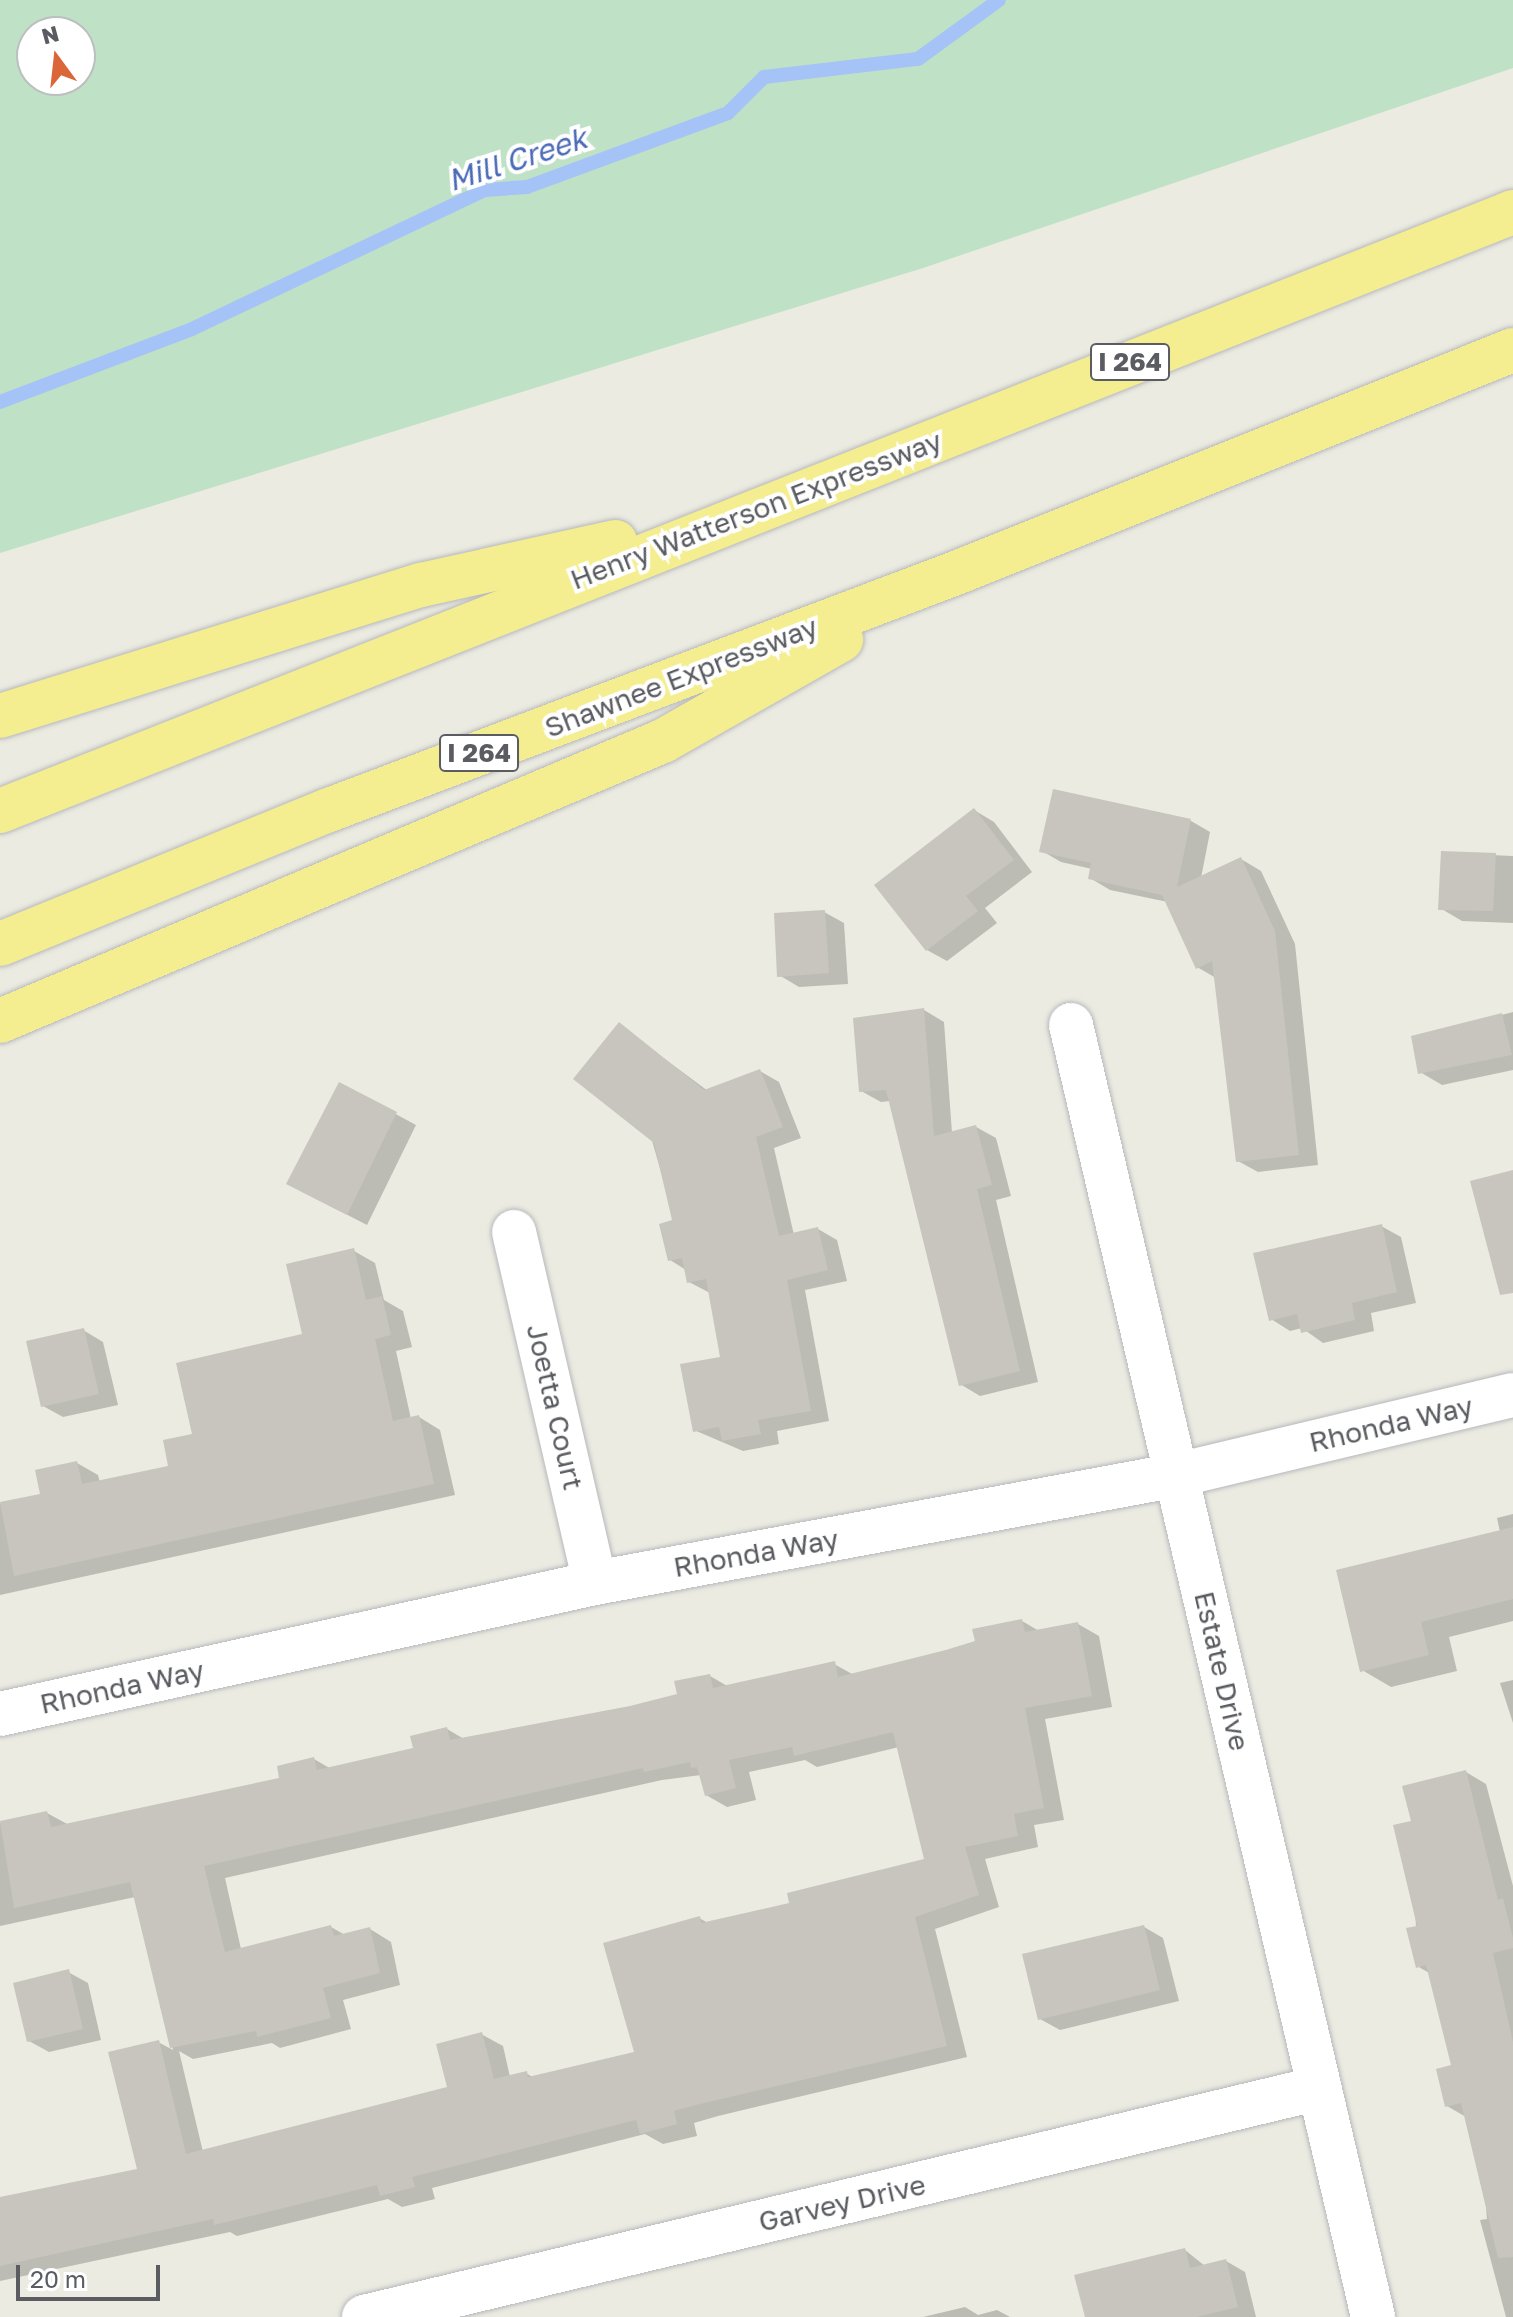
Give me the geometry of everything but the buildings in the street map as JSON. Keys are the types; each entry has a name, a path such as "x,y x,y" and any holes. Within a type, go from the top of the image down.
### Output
{"highway":[{"name":"Henry Watterson Expressway","path":"0,811 747,512 1513,212"},
{"name":"I 264","path":"961,571 1513,350"},
{"path":"0,716 421,585 747,512"},
{"path":"0,1021 663,741 961,571"},
{"name":"Shawnee Expressway","path":"0,944 329,810 961,571"}],"street":[{"name":"Estate Drive","path":"1071,1025 1373,2317"},
{"name":"Joetta Court","path":"514,1232 595,1583"},
{"name":"Rhonda Way","path":"0,1714 595,1583 1177,1475 1513,1395"},
{"name":"Garvey Drive","path":"364,2317 1319,2088"}],"green space":[{"path":"0,0 1513,0 1513,68 923,268 0,553"}],"waterway":[{"name":"Mill Creek","path":"0,402 192,329 485,190 527,187 728,113 764,77 918,59 999,0"}]}
